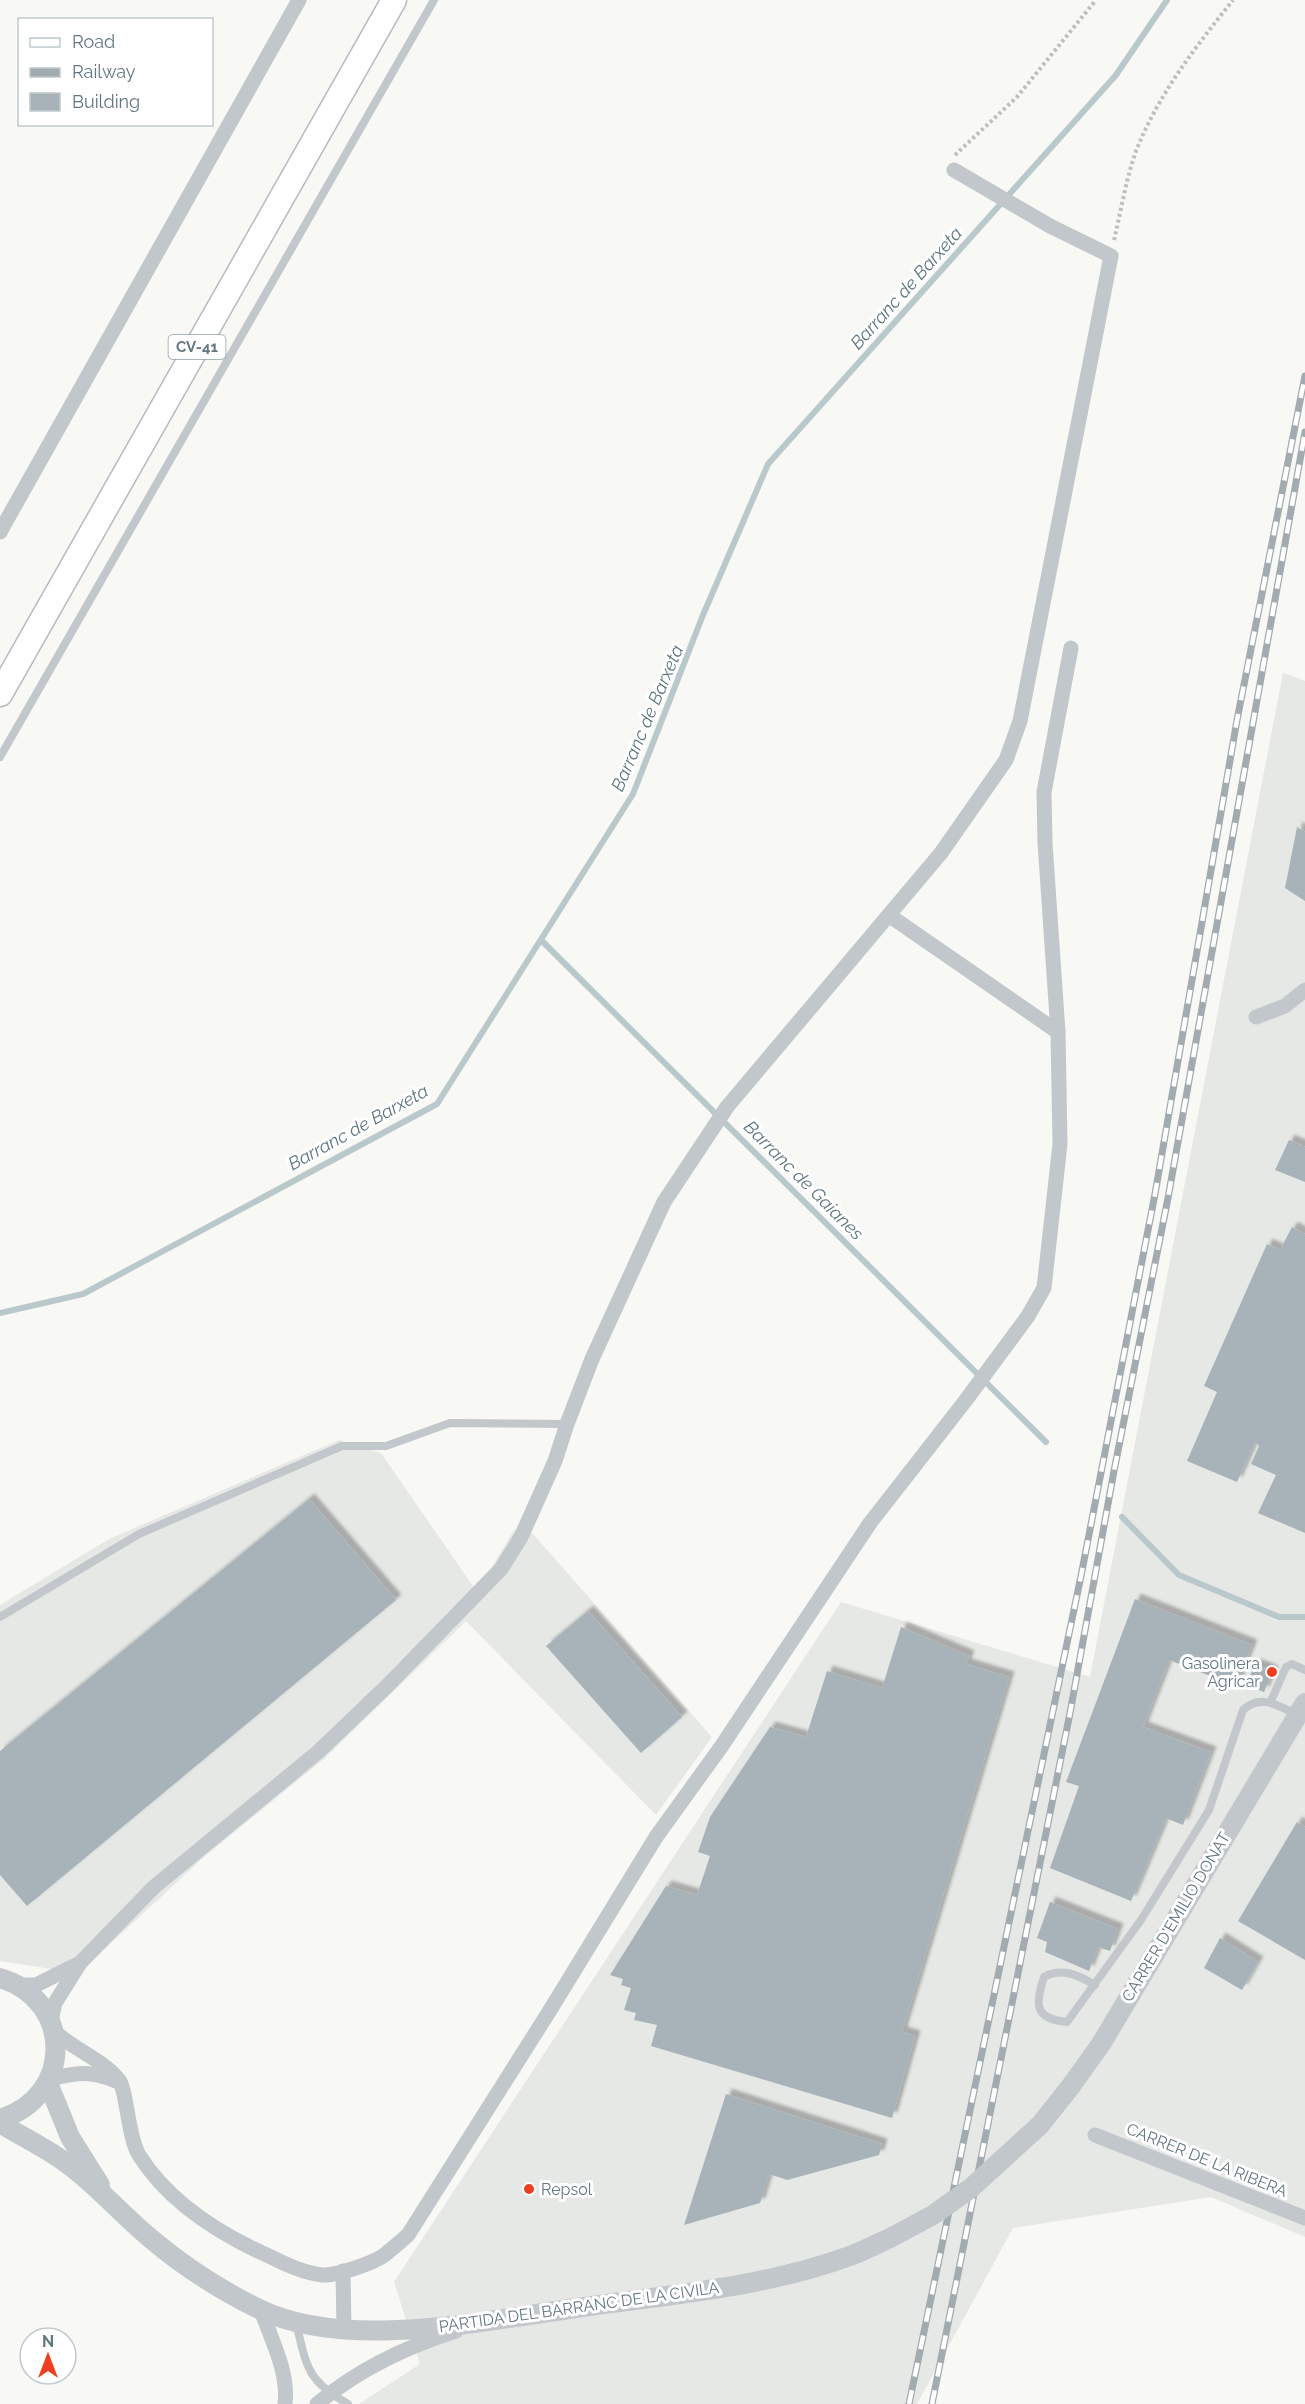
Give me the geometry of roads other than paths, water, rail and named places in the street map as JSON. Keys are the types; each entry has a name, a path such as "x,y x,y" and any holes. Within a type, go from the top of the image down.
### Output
{"main road":[{"name":"CV-41","path":"0,694 394,0"}],"street":[{"path":"0,532 299,0"},
{"path":"0,2121 26,2108 48,2081 55,2063 56,2047 52,2026 55,2003 80,1963 154,1887 208,1840 318,1752 501,1569 521,1537 555,1461 592,1359 664,1202 727,1107 941,853 1006,760 1020,721 1111,255 1050,226 954,170"},
{"path":"9,1981 38,2000 52,2026 66,2042 103,2063 121,2083 126,2115 137,2153 154,2176 177,2200 236,2241 296,2269 324,2275 381,2258 408,2235 656,1837 721,1747 870,1523 966,1400 1028,1316 1044,1288 1060,1144 1058,1032 1045,843 1044,792 1071,648"},
{"path":"890,916 1058,1032"},
{"path":"1256,1017 1285,1006 1305,990"},
{"name":"CARRER D'EMILIO DONAT","path":"1040,2125 1101,2044 1301,1709"},
{"path":"9,1981 36,1985 80,1963"},
{"path":"48,2081 76,2073 98,2074 121,2083"},
{"name":"PARTIDA DEL BARRANC DE LA CIVILA","path":"48,2081 70,2137 110,2200"},
{"name":"PARTIDA DEL BARRANC DE LA CIVILA","path":"0,2121 60,2158 178,2260 208,2281 261,2310 295,2322 344,2329 414,2330 724,2287 793,2273 848,2257 933,2215 971,2188 1040,2125"},
{"name":"CARRER DE LA RIBERA","path":"1095,2135 1305,2218"},
{"path":"343,2271 344,2329"},
{"path":"261,2310 284,2375 285,2404"},
{"path":"323,2399 381,2360 416,2343 491,2320"}],"lane":[{"path":"0,757 434,0"},
{"path":"0,1617 139,1534 342,1446 386,1446 450,1423 567,1424"},
{"path":"1271,1701 1286,1667 1292,1664 1305,1670"},
{"path":"1095,1985 1067,1972 1054,1972 1044,1977 1039,1993 1039,2007 1043,2016 1052,2021 1067,2022 1095,1985 1141,1920 1209,1810 1243,1710 1252,1702 1271,1701 1301,1709"},
{"path":"295,2322 307,2367 323,2399 348,2404"}],"waterway":[{"name":"Barranc de Barxeta","path":"0,1313 83,1294 437,1104 633,794 703,615 768,464 1116,75 1167,0"},
{"name":"Barranc de Gaianes","path":"541,940 1046,1442"},
{"name":"Barranc de Gaianes","path":"1122,1517 1179,1575 1279,1617 1305,1617"}],"railway":[{"path":"909,2404 1081,1576 1155,1194 1237,720 1305,376"},
{"path":"932,2404 1070,1713 1114,1471 1168,1198 1305,432"}],"place":[{"name":"Gasolinera Agricar","path":"1272,1672"},
{"name":"Repsol","path":"529,2189"}]}
